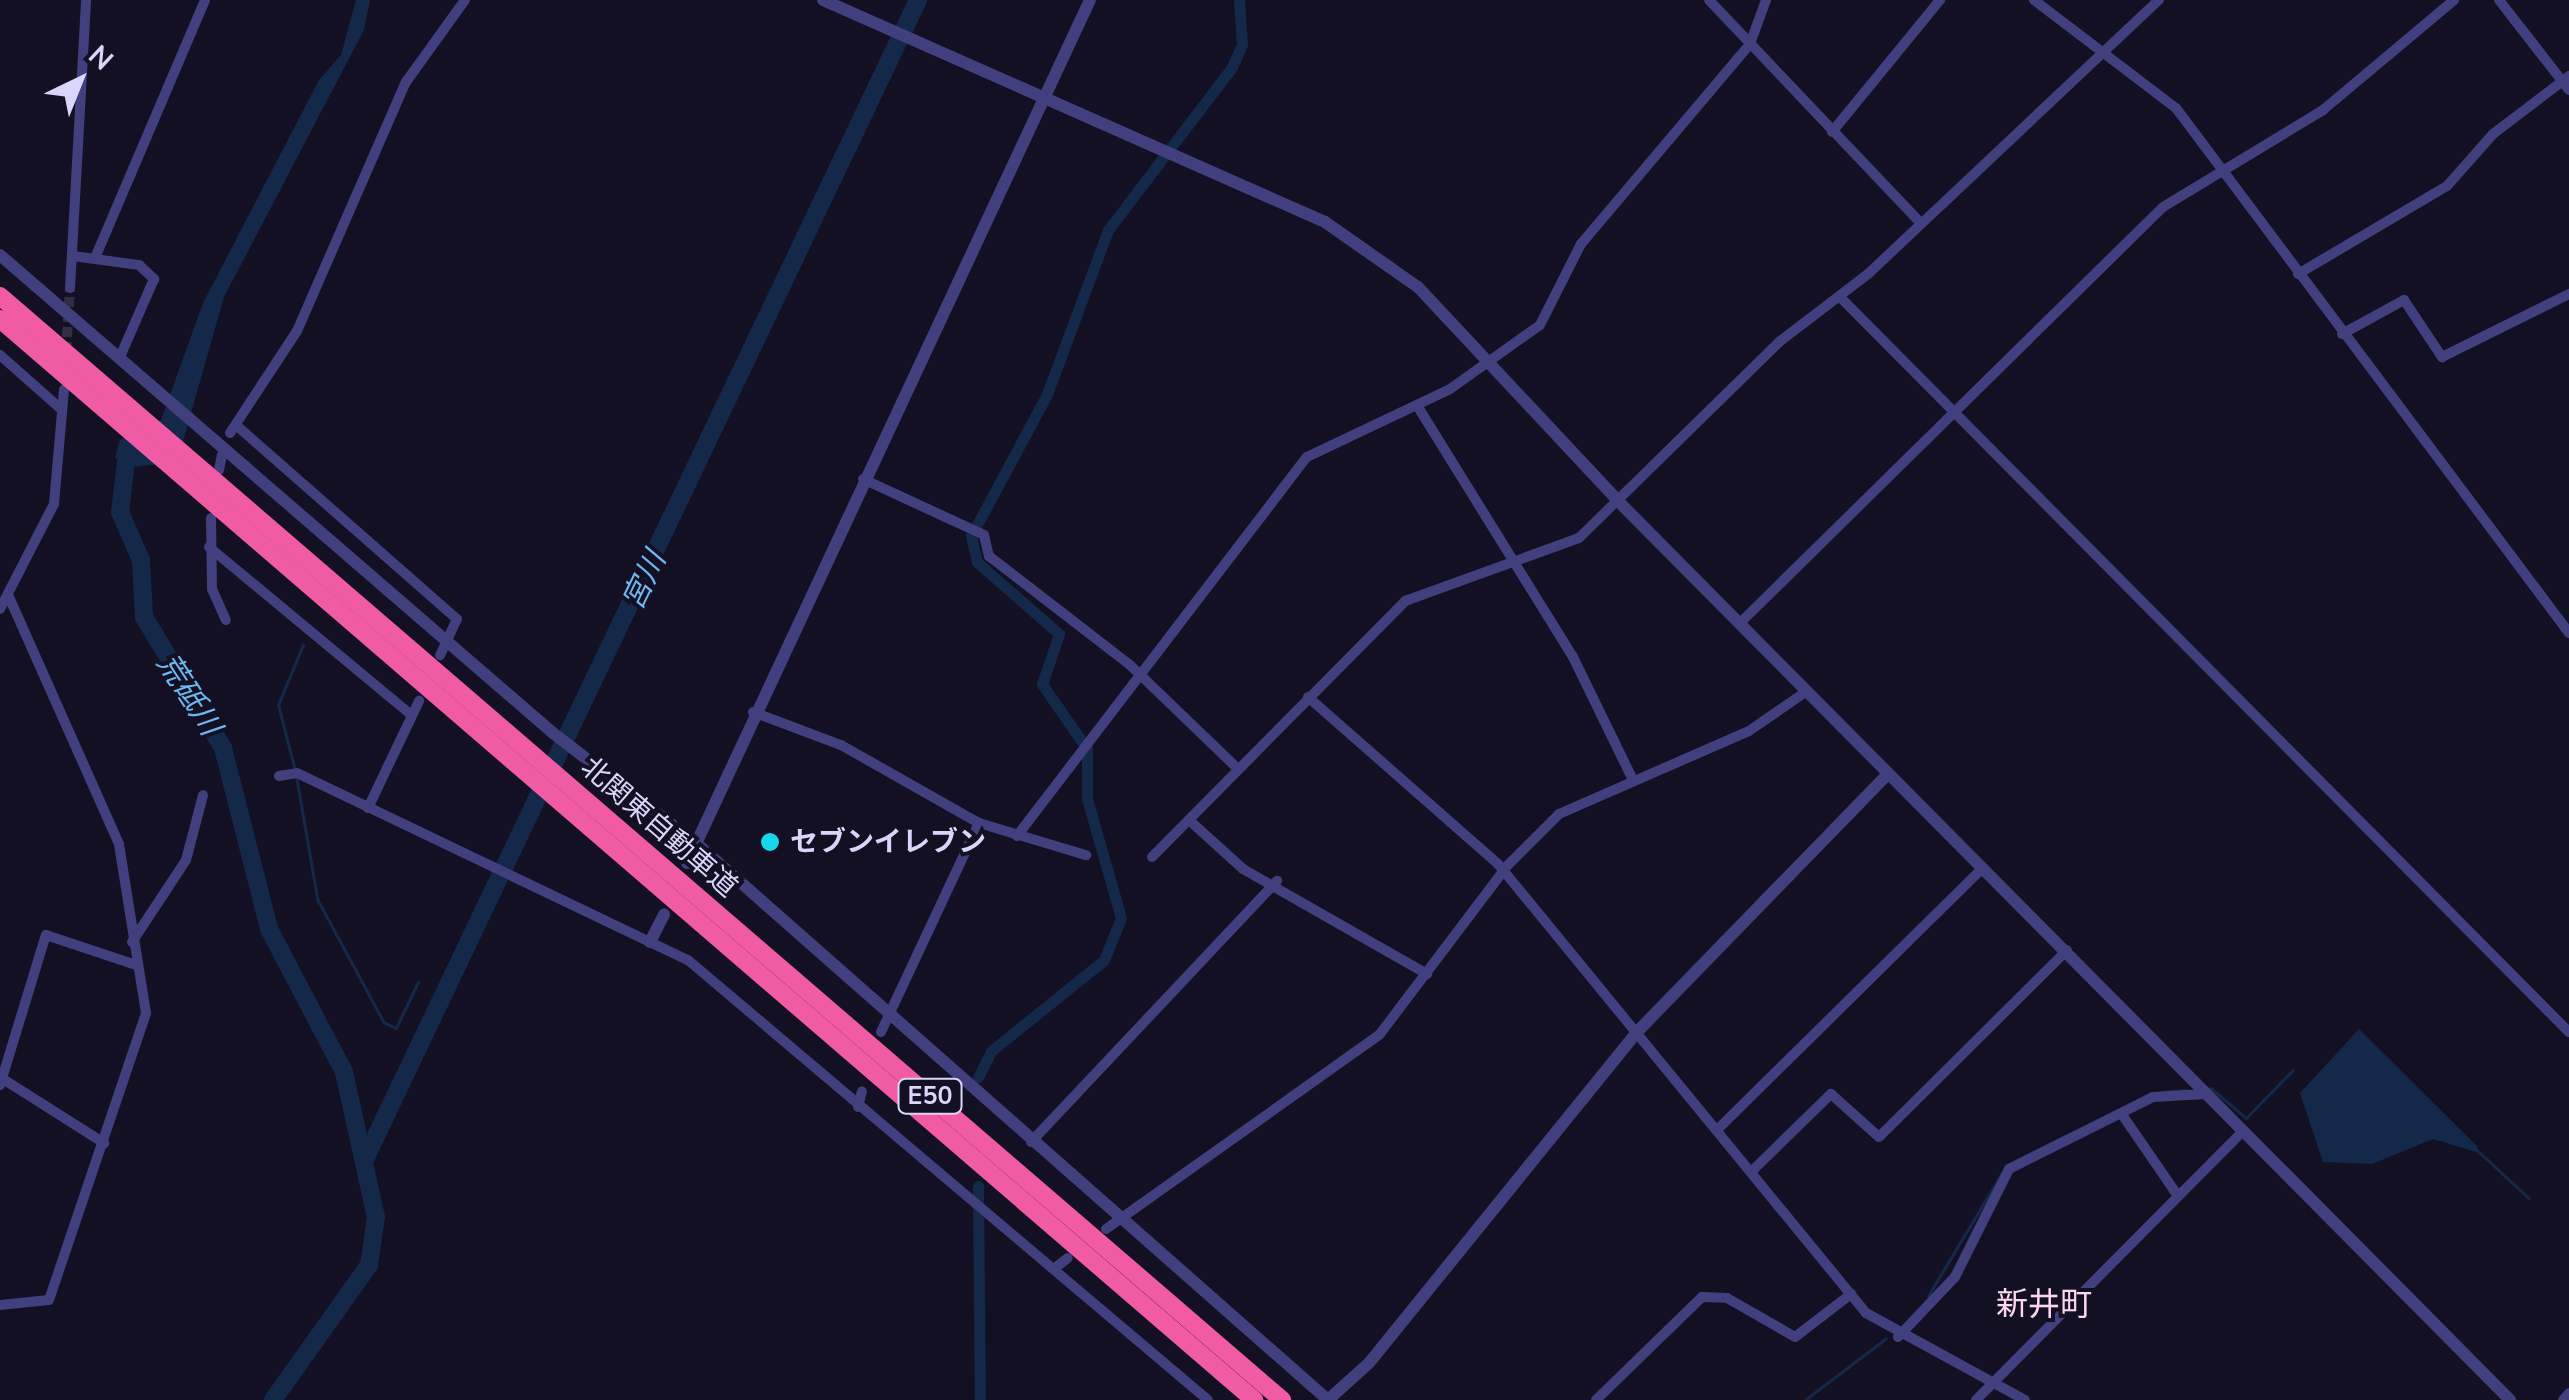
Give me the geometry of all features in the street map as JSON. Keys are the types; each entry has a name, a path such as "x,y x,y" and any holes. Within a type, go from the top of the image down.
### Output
{"highway":[{"name":"北関東自動車道","path":"0,296 211,470 530,764"},
{"name":"北関東自動車道","path":"0,319 200,492 530,764 1282,1400"},
{"name":"北関東自動車道","path":"571,799 1254,1400"}],"street":[{"path":"70,288 86,0"},
{"path":"95,258 205,0"},
{"path":"440,655 456,619 233,429 297,331 406,82 465,0"},
{"path":"823,0 1167,151 1366,246 1494,359 1619,502 2510,1400"},
{"path":"687,863 752,712 1090,0"},
{"path":"1709,0 1918,220"},
{"path":"1017,836 1138,672 1307,457 1418,407 1540,325 1581,244 1750,44 1766,0"},
{"path":"1832,132 1940,0"},
{"path":"2034,0 2176,108 2569,633"},
{"path":"1152,857 1405,602 1560,550 1619,502 1780,342 1841,298 1918,220 2159,0"},
{"path":"1740,623 2164,207 2323,110 2454,0"},
{"path":"2298,274 2447,186 2493,134 2566,82 2499,0"},
{"path":"0,254 449,637 553,733 696,843 888,1019 1328,1400 1369,1363 1637,1032 1888,774"},
{"path":"72,256 140,265 154,279 124,361"},
{"path":"2342,334 2404,300 2442,357 2569,294"},
{"path":"1841,298 2569,1032"},
{"path":"0,355 62,409"},
{"path":"0,609 54,504 64,389"},
{"path":"1418,407 1573,657 1633,780"},
{"path":"211,470 222,454"},
{"path":"862,478 974,531 1005,570 1138,672 1238,769"},
{"path":"211,518 208,546 226,620"},
{"path":"208,546 412,715"},
{"path":"0,1305 50,1300 146,1013 119,844 8,595"},
{"path":"1106,1229 1380,1034 1504,872 1568,808 1749,730 1808,691"},
{"path":"1308,696 1504,872 1719,1128 1851,1294 1898,1337 2025,1400"},
{"path":"368,808 418,701"},
{"path":"752,712 841,745 979,823 1086,854"},
{"path":"278,776 294,772 695,965 1208,1400"},
{"path":"132,942 186,860 203,795"},
{"path":"1189,820 1244,869 1277,881 1359,942 1428,974"},
{"path":"881,1032 979,823"},
{"path":"1719,1128 1983,868"},
{"path":"1030,1143 1277,881"},
{"path":"650,942 664,914"},
{"path":"104,1143 2,1082 5,1034 46,936 136,964"},
{"path":"1753,1170 1831,1094 1880,1137 2067,950"},
{"path":"858,1107 862,1091"},
{"path":"1898,1337 1955,1278 2009,1169 2124,1116 2152,1097 2206,1094"},
{"path":"2124,1116 2178,1196"},
{"path":"1976,1400 1998,1384 2242,1132"},
{"path":"1055,1268 1068,1258"},
{"path":"1596,1400 1702,1297 1726,1298 1795,1336 1851,1294"},
{"path":"2563,1400 2569,1393"}],"water":[{"path":"356,0 370,0 364,30 224,297 177,462 123,468 115,457 120,440 161,420 203,303 319,80 341,55"},
{"path":"2359,1029 2478,1147 2476,1152 2433,1139 2372,1164 2323,1162 2300,1093"}],"waterway":[{"name":"宮川","path":"365,1159 918,0"},
{"path":"978,1077 991,1051 1104,960 1121,918 1087,799 1087,749 1042,684 1059,634 977,562 971,536 1047,394 1108,230 1232,67 1242,45 1239,0"},
{"name":"荒砥川","path":"139,451 126,462 120,512 141,560 144,617 223,748 269,929 344,1072 376,1217 369,1265 273,1400"},
{"path":"295,771 278,705 303,645"},
{"path":"297,779 318,900 384,1022 396,1028 418,982"},
{"path":"414,1036 419,1039"},
{"path":"2211,1088 2246,1118 2293,1070"},
{"path":"2162,1092 2186,1090"},
{"path":"2015,1161 2065,1136"},
{"path":"2477,1150 2529,1198"},
{"path":"1928,1296 2002,1173"},
{"path":"978,1186 980,1400"},
{"path":"1805,1400 1885,1339"}],"tunnel":[{"path":"66,352 70,288"}],"place":[{"name":"セブンイレブン","path":"770,842"}],"district":[{"name":"新井町","path":"2044,1305"}]}
